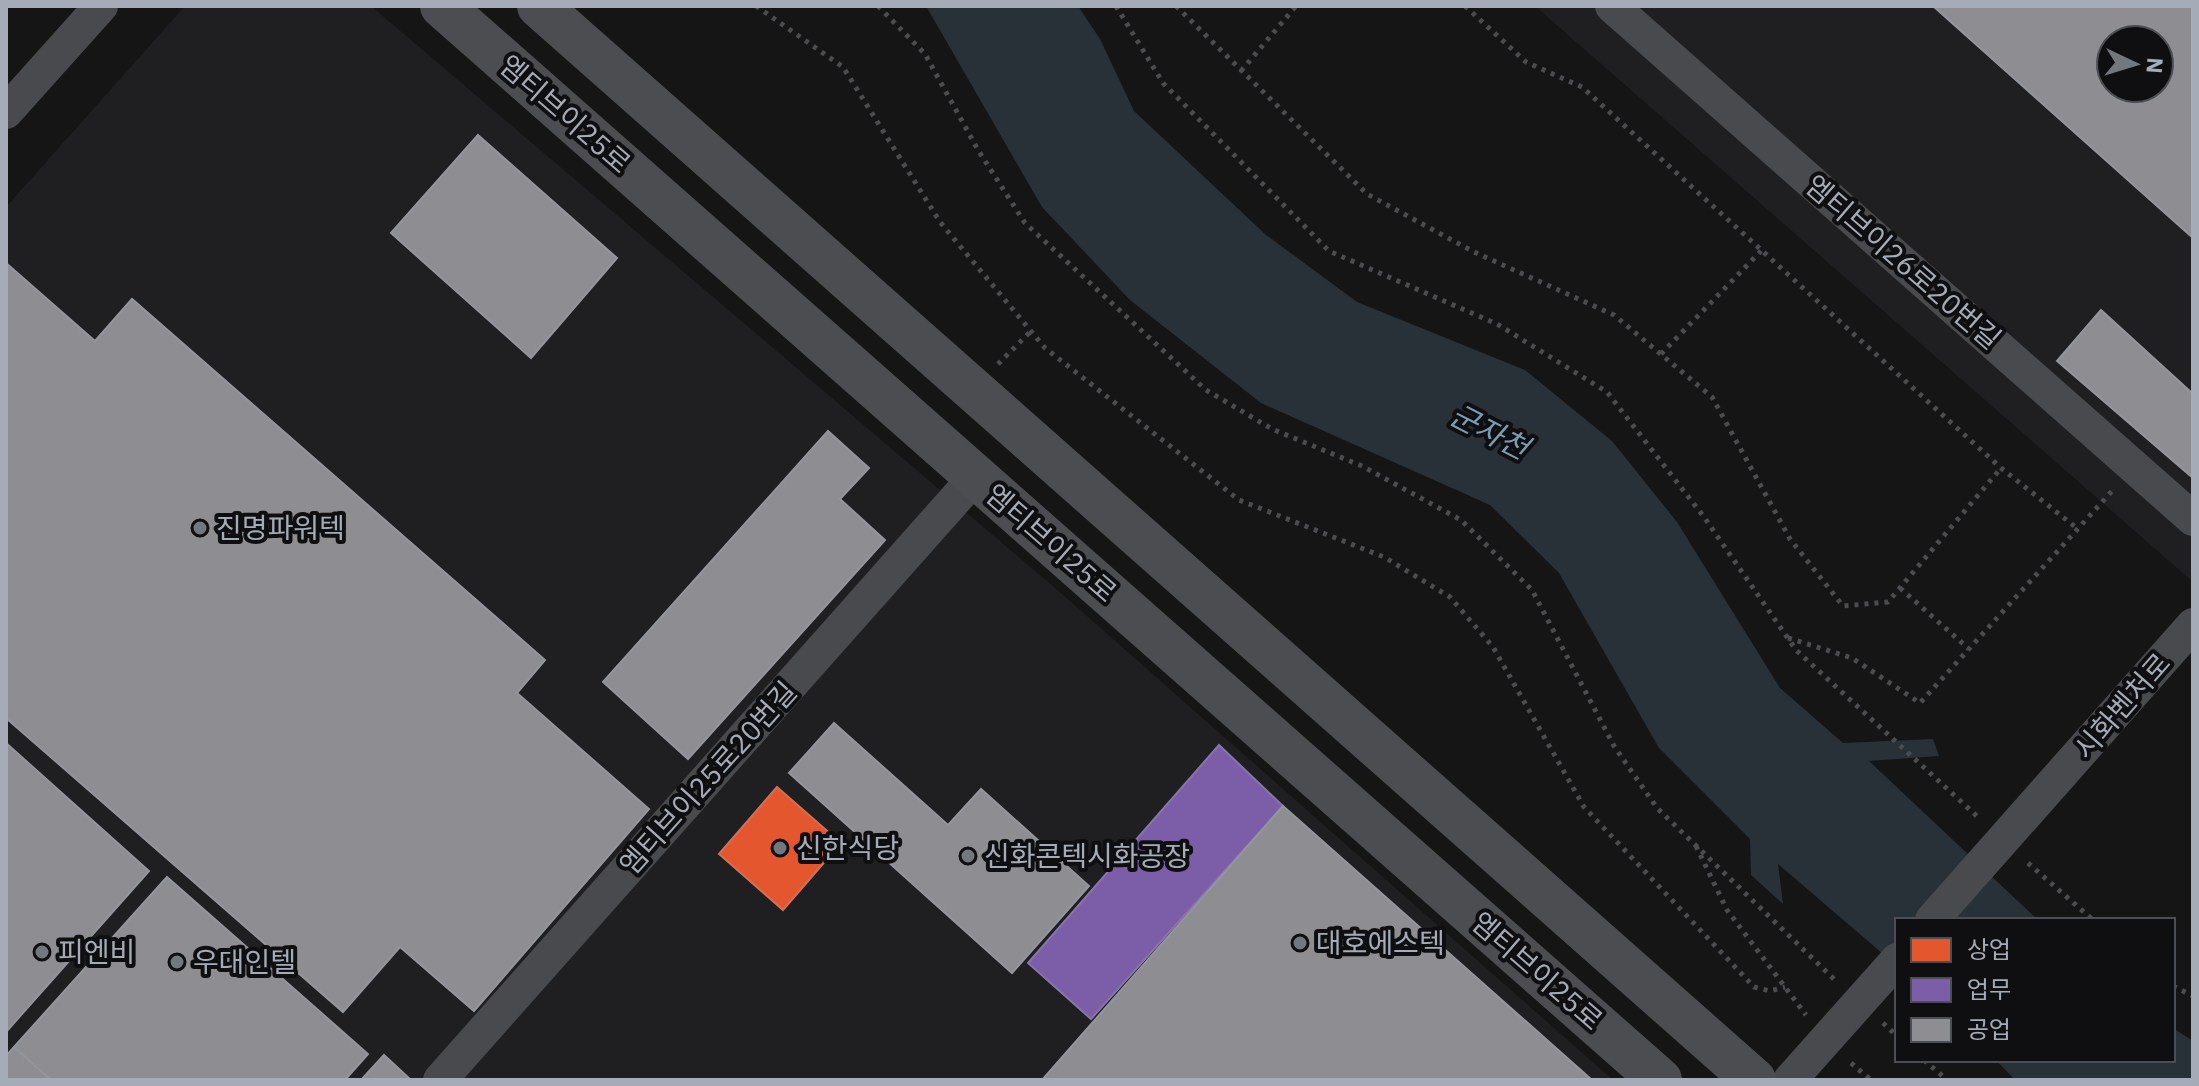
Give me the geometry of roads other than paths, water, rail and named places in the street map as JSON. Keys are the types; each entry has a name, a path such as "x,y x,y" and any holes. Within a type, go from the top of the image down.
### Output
{"main road":[{"name":"엠티브이25로","path":"442,6 1660,1080"},
{"path":"539,6 1754,1080"}],"street":[{"path":"6,112 101,6"},
{"name":"엠티브이26로20번길","path":"1612,6 2193,519"},
{"name":"엠티브이25로20번길","path":"440,1080 976,476"},
{"name":"시화벤처로","path":"1934,918 2193,625"},
{"path":"1790,1080 1895,962"}],"water":[{"name":"군자천","path":"926,6 1078,6 1100,39 1134,111 1265,234 1357,302 1525,370 1612,441 1677,522 1780,688 1843,743 1933,739 1939,756 1869,761 2036,918 1895,918 1895,964 1778,864 1783,904 1751,875 1750,839 1659,748 1559,573 1490,505 1261,403 1130,300 1042,207"},
{"path":"2175,1029 2193,1041 2193,1080 2015,1080 1998,1062 2175,1062"}],"place":[{"name":"진명파워텍","path":"200,528"},
{"name":"신한식당","path":"780,848"},
{"name":"신화콘텍시화공장","path":"968,856"},
{"name":"대호에스텍","path":"1300,943"},
{"name":"피엔비","path":"42,952"},
{"name":"우대인텔","path":"177,962"}]}
